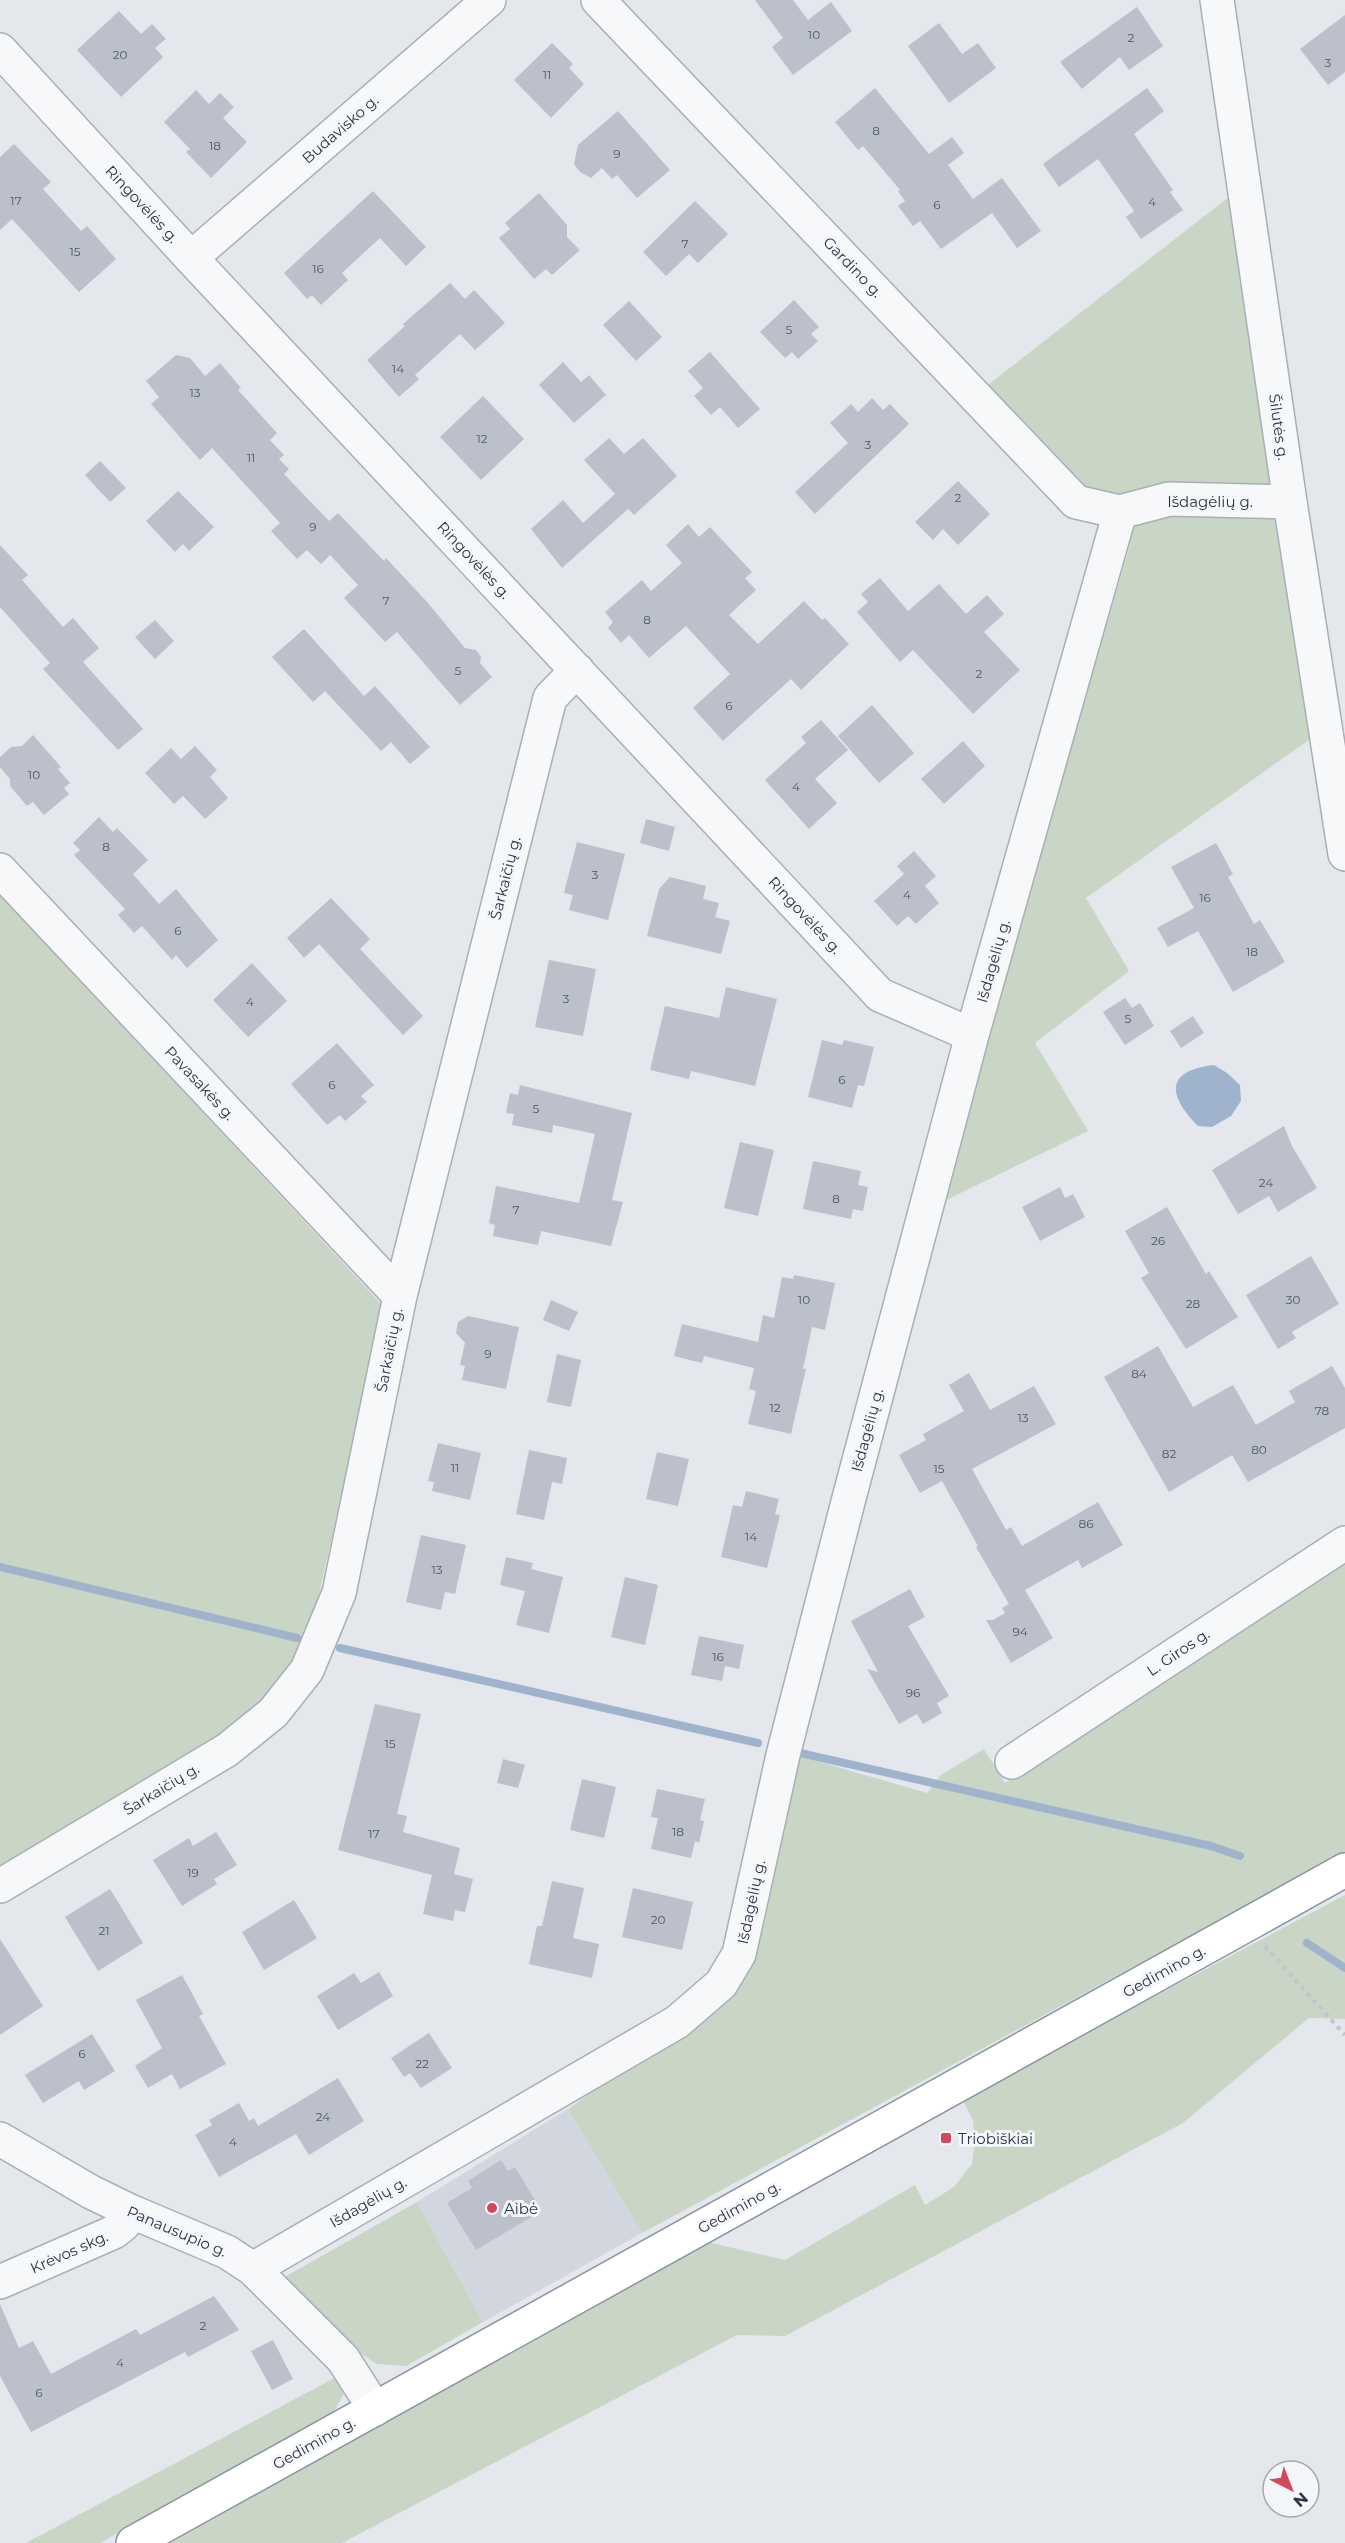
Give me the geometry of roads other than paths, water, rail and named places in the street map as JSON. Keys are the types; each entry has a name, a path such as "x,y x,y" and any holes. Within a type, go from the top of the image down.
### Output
{"highway":[{"name":"Gedimino g.","path":"133,2543 1345,1870"}],"street":[{"name":"Budavisko g.","path":"191,258 489,0"},
{"name":"Gardino g.","path":"598,0 1076,502 1120,512"},
{"name":"Šilutės g.","path":"1217,0 1290,502 1333,685 1345,854"},
{"name":"Ringovėlės g.","path":"0,50 191,258 880,995 972,1035"},
{"name":"Išdagėlių g.","path":"252,2269 677,2022 721,1984 739,1954 783,1755 972,1035 1120,512 1169,499 1290,502"},
{"name":"Šarkaičių g.","path":"0,1886 226,1750 273,1713 307,1670 339,1593 400,1296 550,698 577,670"},
{"name":"Pavasakės g.","path":"0,870 400,1296"},
{"name":"L. Giros g.","path":"1012,1762 1345,1543"},
{"name":"Panausupio g.","path":"0,2139 130,2211 228,2252 252,2269 343,2359 375,2409"},
{"name":"Krėvos skg.","path":"0,2282 114,2232 124,2224 130,2211"}],"water":[{"path":"1214,1065 1240,1085 1241,1101 1231,1116 1212,1127 1198,1126 1181,1105 1176,1086 1179,1079 1186,1073"}],"waterway":[{"path":"0,1567 297,1638"},
{"path":"340,1648 758,1743"},
{"path":"800,1753 1211,1846 1240,1856"},
{"path":"1307,1943 1345,1968"}],"place":[{"name":"Triobiškiai","path":"946,2138"},
{"name":"Aibė","path":"492,2208"}]}
